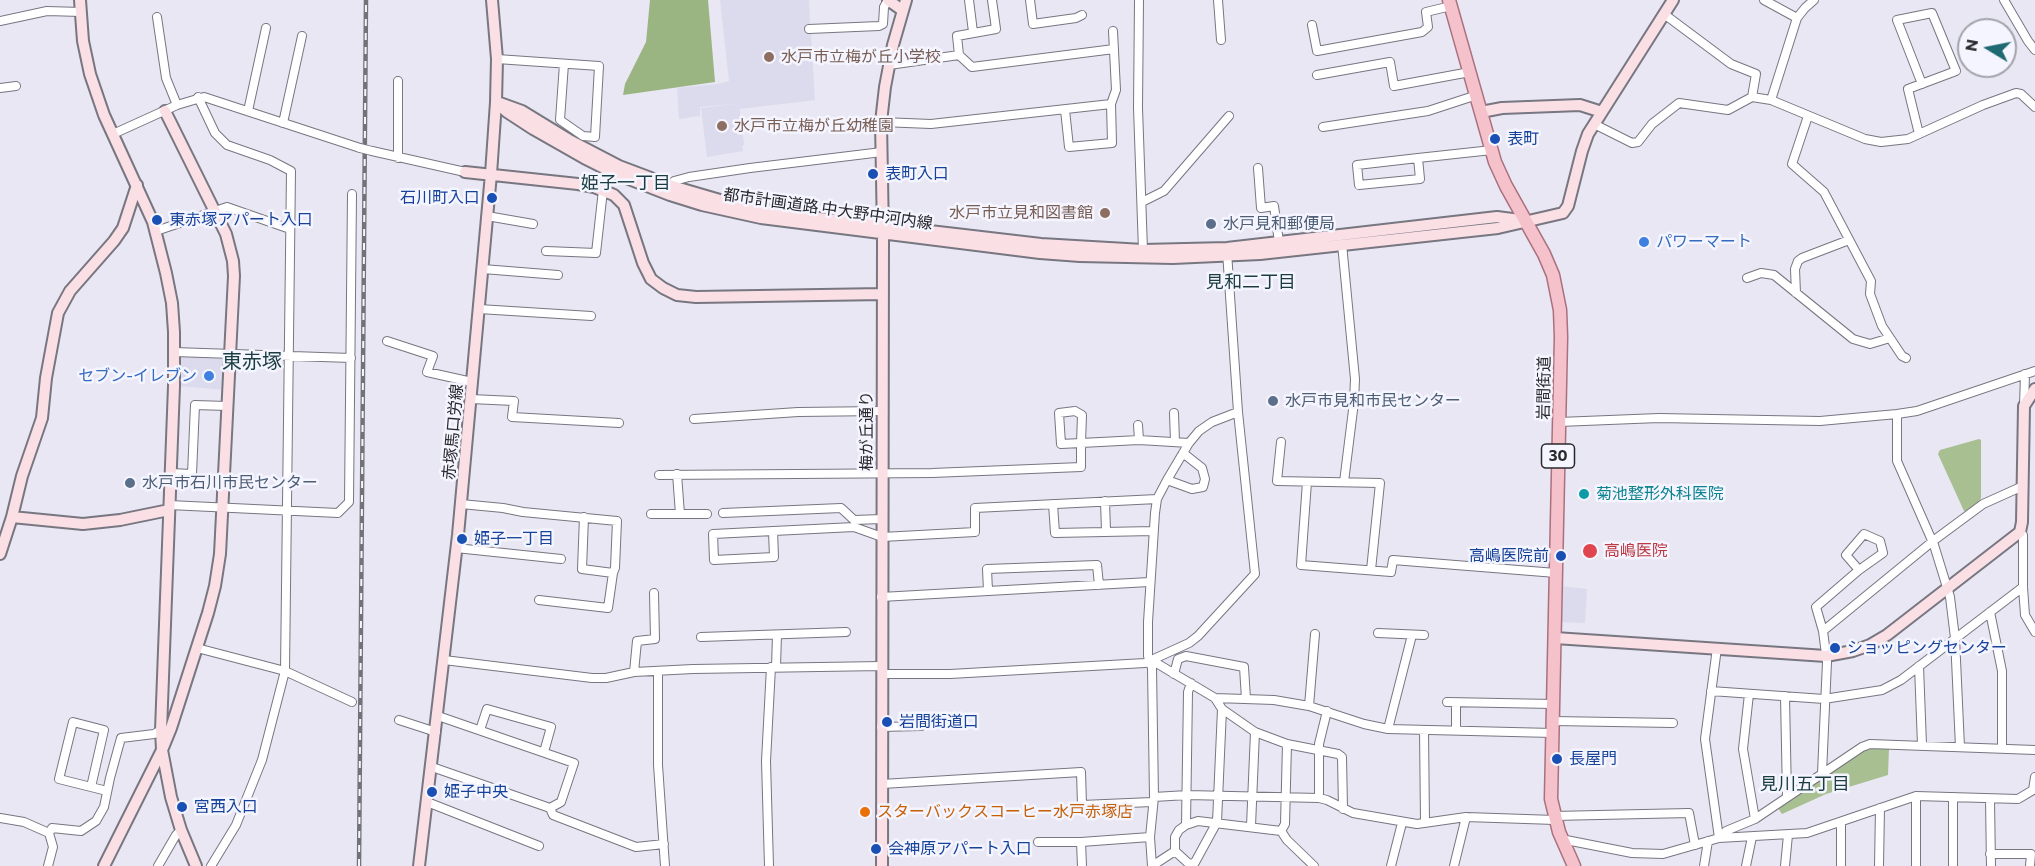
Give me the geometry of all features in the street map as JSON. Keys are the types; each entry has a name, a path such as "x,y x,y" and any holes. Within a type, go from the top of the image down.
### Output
{"main road":[{"name":"岩間街道","path":"1450,3 1492,150 1506,186 1544,254 1557,293 1561,323 1551,791 1561,839 1574,866"}],"street":[{"name":"赤塚馬口労線","path":"419,866 461,504 483,269 496,102 497,60 492,0"},
{"path":"809,28 879,26 883,24 884,7 888,0 904,5"},
{"path":"969,0 973,32"},
{"path":"992,0 996,29 957,36 959,55 972,67 1114,50"},
{"path":"1030,0 1033,24 1076,18 1082,15"},
{"path":"1140,0 1138,108 1143,250"},
{"path":"1218,0 1221,39"},
{"path":"1526,220 1565,212 1584,143 1672,0"},
{"path":"1764,0 1797,18"},
{"path":"1772,100 1797,18 1814,0"},
{"path":"2004,0 2035,50"},
{"path":"1312,25 1317,51 1422,32 1428,27 1426,12 1450,3"},
{"name":"梅が丘通り","path":"882,866 882,122 889,64 904,5"},
{"path":"0,21 80,6 83,41 90,74 112,134 156,231 166,273 172,303 174,352 162,750 171,797 181,830 196,866"},
{"path":"1919,134 1908,89 1922,84 1956,71 1932,13 1898,20 1922,84"},
{"path":"1664,14 1731,64 1756,74 1752,97"},
{"path":"157,16 166,78 177,105"},
{"path":"248,111 266,28"},
{"path":"1065,111 1068,147 1112,143 1111,104 1116,90 1113,31"},
{"path":"283,123 302,36"},
{"path":"889,64 959,55"},
{"path":"497,60 598,66 595,137 583,136 560,120 564,64"},
{"path":"1317,75 1390,62 1395,86 1470,72"},
{"path":"398,81 398,158"},
{"path":"0,88 16,86"},
{"path":"1594,124 1632,143 1638,142 1652,124 1679,103 1728,110 1752,97 1772,100 1865,139 1881,142 1906,139 2016,93 2021,94 2035,107"},
{"path":"1323,127 1428,111 1477,95"},
{"path":"112,134 198,97 210,98 360,148 398,158 465,172 578,184 603,190 621,200 624,205 651,279 677,295 696,297 883,294"},
{"path":"198,97 215,133 226,144 270,160 291,171 285,670 259,767 237,825 211,866"},
{"name":"都市計画道路 中大野中河内線","path":"496,102 516,118 576,154 616,174 671,190 702,205 761,218 1041,244 1227,252 1279,242 1497,217 1526,220"},
{"path":"882,122 931,124 1065,111 1111,104"},
{"path":"1481,112 1502,108 1580,105 1602,112"},
{"path":"104,866 162,750 197,648 215,586 220,554 233,261 226,234 165,111"},
{"path":"1142,202 1164,191 1229,116"},
{"path":"1808,116 1792,164 1824,192 1871,281 1870,294 1882,326 1902,356 1906,358"},
{"path":"1418,158 1420,179 1359,185 1357,165 1418,158 1492,150"},
{"path":"671,190 674,181 706,174 882,152"},
{"path":"1258,168 1261,208 1274,206 1279,242"},
{"path":"0,554 22,476 42,418 46,378 58,314 70,291 123,228 137,185"},
{"path":"546,251 596,253 603,190"},
{"path":"12,517 82,524 120,520 169,508 222,507 338,513 349,502 352,194"},
{"path":"156,231 215,210 232,208 290,229"},
{"path":"487,216 533,224"},
{"name":"都市計画道路 中大野中河内線","path":"883,230 1071,255 1117,258 1342,244 1497,228 1526,220"},
{"path":"1796,293 1797,261 1850,240"},
{"path":"1342,244 1355,379 1344,482"},
{"path":"1150,662 1189,643 1198,636 1255,574 1238,412 1227,252"},
{"path":"483,269 558,275"},
{"path":"1747,278 1761,273 1774,275 1853,339 1870,344 1890,338"},
{"path":"479,309 591,316"},
{"path":"387,341 433,356 427,372 472,382"},
{"path":"174,352 351,357"},
{"path":"1559,422 1659,418 1820,421 1898,414 1917,411 2035,371"},
{"path":"1555,638 1826,656 1870,645 1887,635 2020,532 2025,374"},
{"path":"2024,406 2035,389"},
{"path":"471,399 514,400 512,417 619,423"},
{"path":"170,473 192,474 195,405 227,406"},
{"path":"694,419 798,412 882,411"},
{"path":"659,474 882,474 1081,467 1081,443 1082,415 1075,411 1059,413 1061,444 1081,443 1139,440 1189,443"},
{"path":"1174,851 1152,866 1150,837 1153,799 1152,668 1149,582 1157,499 1189,443 1199,431 1238,412"},
{"path":"1174,413 1175,442"},
{"path":"1898,414 1897,461 1933,542 1948,588 1955,638 1960,747"},
{"path":"1138,425 1139,440"},
{"path":"1281,442 1277,481 1380,483 1371,570"},
{"path":"1167,480 1192,489 1203,487 1202,468 1184,453"},
{"path":"677,474 680,514"},
{"path":"1307,482 1301,565 1391,572 1393,560 1556,573"},
{"path":"1823,631 1983,504 2023,486"},
{"path":"773,531 774,557 714,560 712,534 854,527 882,537 975,532 975,508 1157,499"},
{"path":"1105,501 1106,531"},
{"path":"461,504 617,521 615,568 608,608 539,600"},
{"path":"1053,504 1055,533 1153,531"},
{"path":"723,513 841,508 855,520 882,519"},
{"path":"651,514 707,514"},
{"path":"584,517 582,569 613,573"},
{"path":"2020,532 2023,535 2025,615 2035,632"},
{"path":"1822,773 1826,656 1823,631 1816,607 1859,570 1883,553 1881,542 1863,534 1846,555 1859,570"},
{"path":"456,548 561,560"},
{"path":"988,591 987,569 1097,565 1099,585"},
{"path":"881,597 1149,582"},
{"path":"1711,691 1824,699 1882,690 1901,680 2023,587"},
{"path":"634,672 637,641 655,639 654,593"},
{"path":"1990,612 2002,671 2002,748"},
{"path":"701,638 846,632"},
{"path":"1378,633 1424,635"},
{"path":"1309,706 1315,634"},
{"path":"769,866 766,761 777,635"},
{"path":"1388,729 1412,635"},
{"path":"197,648 285,670 352,702"},
{"path":"1718,648 1705,739 1719,838"},
{"path":"1174,674 1178,659 1186,656 1244,667 1246,699"},
{"path":"444,660 592,678 606,678 634,672 773,667 950,674 1150,662 1158,664 1215,698 1222,709 1255,732 1287,744 1338,754 1342,757 1343,809"},
{"path":"1918,666 1922,745"},
{"path":"658,671 658,765 665,866"},
{"path":"1186,825 1188,692 1191,683"},
{"path":"1749,694 1743,749 1755,819"},
{"path":"1785,696 1787,796"},
{"path":"1215,698 1274,699 1309,706 1364,724 1388,729 1456,730 1673,723"},
{"path":"1456,730 1452,702 1553,704"},
{"path":"480,730 487,709 552,727 544,752"},
{"path":"1174,851 1193,865 1217,822 1222,709"},
{"path":"1319,798 1319,744 1327,711"},
{"path":"438,716 574,763 561,802 550,808"},
{"path":"399,720 436,732"},
{"path":"91,787 104,730 73,722 59,779 91,787 107,791"},
{"path":"881,727 921,726"},
{"path":"48,866 53,847 49,833 52,828 81,831 101,813 106,802 122,738 154,734 161,730"},
{"path":"1424,730 1425,822"},
{"path":"1251,826 1255,732"},
{"path":"1281,831 1285,824 1287,744"},
{"path":"1719,838 1726,831 1755,819 1822,773 1870,744 2035,750"},
{"path":"432,767 550,808 553,815 636,847 664,844"},
{"path":"882,784 1081,771 1082,805 1187,795 1319,798 1343,809 1402,823 1417,824 1466,817 1555,818 1689,813 1695,845"},
{"path":"1561,839 1646,855 1663,854 1719,838 1807,833 1916,796 2018,799 2033,790 2035,777"},
{"path":"1916,796 1916,866"},
{"path":"1953,797 1953,866"},
{"path":"1990,799 1991,866"},
{"path":"427,802 540,846"},
{"path":"1879,866 1880,808"},
{"path":"1454,866 1466,817"},
{"path":"0,818 24,822 49,833"},
{"path":"1174,851 1175,837 1186,825 1198,821 1217,822 1281,831 1287,840 1314,866"},
{"path":"1840,822 1841,866"},
{"path":"1391,866 1402,823"},
{"path":"158,866 181,830"},
{"path":"1785,866 1788,835"},
{"path":"1038,842 1081,842 1150,837"},
{"path":"1746,866 1752,837"},
{"path":"1081,842 1082,866"},
{"path":"1704,866 1708,842"},
{"path":"1990,854 2031,854 2030,866"}],"shaded area":[{"name":"水戸市立梅が丘小学校","path":"720,0 809,0 810,24 808,25 811,34 815,100 740,109 739,103 743,151 707,157 701,108 734,104 700,107 700,116 679,119 677,88 729,81"},
{"path":"180,357 223,357 226,360 224,390 179,386"},
{"path":"1561,586 1587,589 1585,623 1561,622"}],"green space":[{"path":"650,0 708,0 715,82 623,95 625,84 646,42"},
{"path":"1981,440 1981,498 1967,512 1964,511 1938,454 1940,450"},
{"path":"1889,748 1888,775 1826,794 1782,814 1778,808 1862,751"}],"railway":[{"path":"359,866 366,0"}],"place":[{"name":"水戸市立梅が丘小学校","path":"769,57"},
{"name":"水戸市立梅が丘幼稚園","path":"722,126"},
{"name":"表町","path":"1495,139"},
{"name":"表町入口","path":"873,174"},
{"name":"石川町入口","path":"492,198"},
{"name":"水戸市立見和図書館","path":"1105,213"},
{"name":"東赤塚アパート入口","path":"157,220"},
{"name":"水戸見和郵便局","path":"1211,224"},
{"name":"パワーマート","path":"1644,242"},
{"name":"セブン-イレブン","path":"209,376"},
{"name":"水戸市見和市民センター","path":"1273,401"},
{"name":"水戸市石川市民センター","path":"130,483"},
{"name":"菊池整形外科医院","path":"1584,494"},
{"name":"姫子一丁目","path":"462,539"},
{"name":"高嶋医院","path":"1590,551"},
{"name":"高嶋医院前","path":"1561,556"},
{"name":"ショッピングセンター","path":"1835,648"},
{"name":"岩間街道口","path":"887,722"},
{"name":"長屋門","path":"1557,759"},
{"name":"姫子中央","path":"432,792"},
{"name":"宮西入口","path":"182,807"},
{"name":"スターバックスコーヒー水戸赤塚店","path":"865,812"},
{"name":"会神原アパート入口","path":"876,849"}],"district":[{"name":"姫子一丁目","path":"626,183"},
{"name":"見和二丁目","path":"1251,282"},
{"name":"東赤塚","path":"252,361"},
{"name":"見川五丁目","path":"1805,784"}]}
